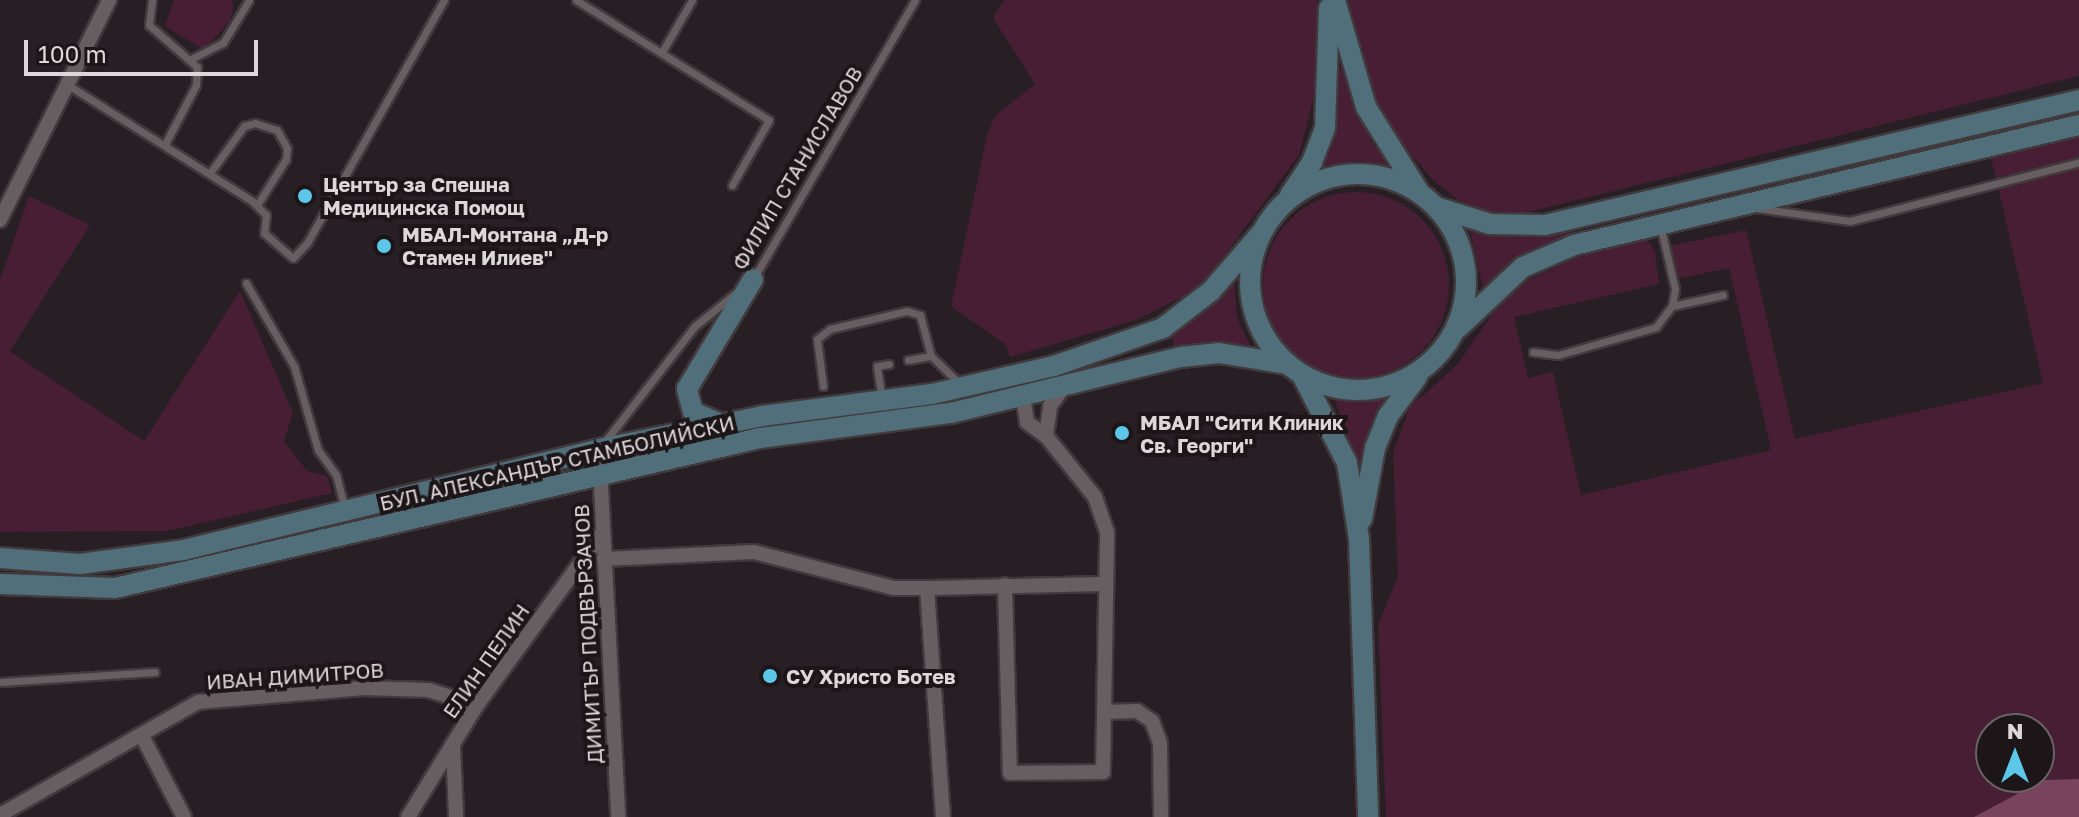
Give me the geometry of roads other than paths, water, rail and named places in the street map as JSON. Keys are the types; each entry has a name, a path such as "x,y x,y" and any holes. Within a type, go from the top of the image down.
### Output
{"main road":[{"path":"1332,0 1366,107 1428,201 1456,237 1466,274 1462,311 1453,334"},
{"path":"1332,0 1325,128 1312,162 1261,233 1250,274 1252,303 1261,331 1295,370 1347,463 1359,539 1368,817"},
{"path":"1286,201 1310,185 1353,174 1396,181 1428,201 1490,224 1545,225 2079,100"},
{"path":"1359,539 1375,448 1388,416 1453,334 1523,267 1574,245 1659,223 2079,125"},
{"name":"БУЛ. АЛЕКСАНДЪР СТАМБОЛИЙСКИ","path":"0,584 115,588 598,473 760,438 834,428 963,387 1098,354 1163,328 1188,311 1261,233"},
{"path":"721,424 693,412 687,389 753,279"},
{"path":"1023,398 1042,381 1098,354"},
{"name":"БУЛ. АЛЕКСАНДЪР СТАМБОЛИЙСКИ","path":"0,558 115,562 345,512 599,449 721,424 884,414 1023,398 1200,355 1240,355 1295,370"},
{"path":"1295,370 1327,386 1367,389 1406,379 1429,363"}],"street":[{"path":"0,220 109,0"},
{"path":"1046,436 1050,406 1063,388"},
{"path":"1005,585 1010,773 1104,771 1107,532 1095,497 1046,436 1027,422 1023,398"},
{"name":"ДИМИТЪР ПОДВЪРЗАЧОВ","path":"599,449 618,817"},
{"name":"ЕЛИН ПЕЛИН","path":"408,817 477,705 602,533"},
{"path":"604,559 754,552 893,588 1106,584"},
{"path":"927,588 943,817"},
{"name":"ИВАН ДИМИТРОВ","path":"0,815 198,702 364,688 428,690 477,705"},
{"path":"1105,712 1137,711 1152,721 1160,743 1161,817"},
{"path":"142,736 184,817"},
{"path":"453,744 456,817"}],"lane":[{"path":"152,0 149,25 197,67 196,85 165,144"},
{"path":"239,0 240,15"},
{"path":"191,59 223,43 249,0"},
{"path":"66,84 257,205 266,215 264,233 293,258 307,243 444,0"},
{"path":"576,0 769,120 732,185"},
{"path":"662,52 692,0"},
{"name":"ФИЛИП СТАНИСЛАВОВ","path":"599,449 695,326 753,279 915,0"},
{"path":"210,173 244,126 255,123 277,130 287,148 286,159 257,205"},
{"path":"1738,205 1850,221 2079,162"},
{"path":"1533,352 1558,355 1644,333 1656,327 1672,306 1675,282 1659,223"},
{"path":"246,283 294,366 318,450 336,475 345,512"},
{"path":"1672,306 1723,295"},
{"path":"823,386 817,339 830,329 907,311 920,315 931,356 963,387"},
{"path":"908,360 931,356"},
{"path":"884,414 877,366 889,364"},
{"path":"0,682 155,672"}],"place":[{"name":"Център за Спешна Медицинска Помощ","path":"305,196"},
{"name":"МБАЛ-Монтана „Д-р Стамен Илиев\"","path":"384,246"},
{"name":"МБАЛ \"Сити Клиник Св. Георги\"","path":"1122,433"},
{"name":"СУ Христо Ботев","path":"770,676"}]}
